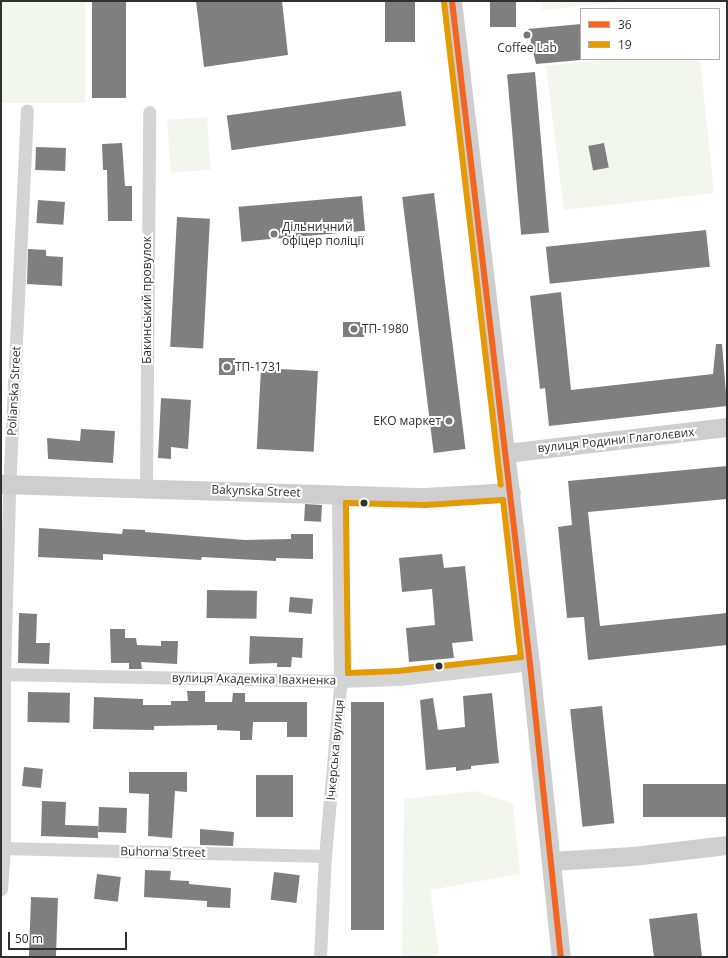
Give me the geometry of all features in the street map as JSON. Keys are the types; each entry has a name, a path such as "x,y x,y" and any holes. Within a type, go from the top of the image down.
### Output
{"main road":[{"path":"452,1 506,453 561,957"},
{"name":"вулиця Родини Глаголєвих","path":"506,453 727,427"},
{"name":"Bakynska Street","path":"5,484 425,497 510,492"},
{"path":"551,861 633,856 727,844"}],"street":[{"name":"Polianska Street","path":"1,889 5,484 27,110"},
{"name":"Бакинський провулок","path":"146,488 149,112"},
{"name":"Ічкерська вулиця","path":"320,957 325,856 340,681 338,495"},
{"name":"вулиця Академіка Івахненка","path":"2,674 340,681 399,679 530,664"},
{"name":"Buhorna Street","path":"2,849 325,856"}],"shaded area":[{"path":"1,1 85,1 85,103 1,103"},
{"path":"541,1 630,1 542,10"},
{"path":"600,60 700,60 714,193 564,210 546,66"},
{"path":"207,117 211,170 171,173 167,120"},
{"path":"475,791 513,804 520,874 430,890 439,954 431,957 402,957 404,799"}],"building":[{"path":"92,1 126,1 126,98 92,98"},
{"path":"196,1 282,1 288,55 204,67"},
{"path":"385,1 415,1 415,42 385,42"},
{"path":"490,1 516,1 516,27 490,27"},
{"path":"580,24 581,60 536,64 528,29"},
{"path":"535,72 549,232 521,235 507,74"},
{"path":"401,91 406,126 232,150 227,115"},
{"path":"122,143 125,186 132,186 132,221 108,221 107,170 103,170 102,144"},
{"path":"604,143 609,168 593,171 588,146"},
{"path":"36,147 66,148 65,171 35,170"},
{"path":"434,193 465,449 434,453 402,197"},
{"path":"362,196 365,231 242,242 238,207"},
{"path":"38,200 65,202 63,225 36,223"},
{"path":"177,217 210,219 203,349 170,347"},
{"path":"706,230 710,267 550,284 546,247"},
{"path":"28,249 46,250 46,256 63,257 62,286 27,284"},
{"path":"561,292 571,390 713,374 716,344 722,344 727,406 549,426 545,388 540,389 530,296"},
{"name":"ТП-1980","path":"343,322 364,322 364,337 343,337"},
{"name":"ТП-1731","path":"219,358 235,358 235,375 219,375"},
{"path":"261,368 318,371 314,452 257,449"},
{"path":"161,398 191,400 188,449 171,447 171,459 158,458"},
{"path":"81,429 115,431 113,463 48,459 47,438 80,441"},
{"path":"727,466 727,499 588,512 600,626 727,613 727,645 588,660 584,617 567,618 558,527 572,525 568,481"},
{"path":"305,504 322,505 321,522 304,521"},
{"path":"39,528 122,534 123,529 145,530 145,532 245,540 291,539 291,534 313,534 313,559 276,558 276,561 202,557 201,560 103,554 103,560 38,557"},
{"path":"442,554 444,568 465,566 473,641 452,643 454,658 409,662 406,628 435,625 432,589 402,592 399,558"},
{"path":"207,590 257,591 257,619 207,618"},
{"path":"290,597 313,599 312,614 289,612"},
{"path":"19,613 37,614 36,643 50,643 49,664 18,663"},
{"path":"110,629 125,629 125,638 136,638 137,645 161,646 161,641 178,641 177,664 141,662 142,669 129,669 129,663 111,663"},
{"path":"250,636 303,638 302,658 292,657 291,667 277,667 277,663 249,664"},
{"path":"187,691 205,691 205,702 232,702 233,693 245,693 245,702 307,702 307,737 287,737 287,722 253,722 252,740 240,740 240,731 217,730 217,725 154,726 154,730 93,729 94,697 143,699 143,705 171,705 171,701 188,701"},
{"path":"28,692 70,693 69,723 27,722"},
{"path":"492,693 499,763 471,766 471,769 456,771 456,767 426,770 420,700 433,698 438,730 465,727 463,696"},
{"path":"351,702 384,702 384,930 351,930"},
{"path":"602,706 614,823 583,827 570,709"},
{"path":"24,767 43,769 41,788 22,786"},
{"path":"129,772 187,772 187,792 175,791 172,838 148,836 149,794 129,793"},
{"path":"256,775 293,775 293,817 256,817"},
{"path":"643,784 727,784 727,817 643,817"},
{"path":"42,801 66,802 65,825 98,826 98,838 41,836"},
{"path":"99,807 127,808 126,833 98,832"},
{"path":"200,829 234,832 233,846 200,845"},
{"path":"145,870 171,871 170,880 189,881 189,884 231,888 230,908 207,907 207,901 144,897"},
{"path":"274,872 300,875 296,903 271,900"},
{"path":"97,874 121,877 118,902 94,899"},
{"path":"31,897 58,898 56,957 29,957"},
{"path":"697,913 702,957 654,957 649,919"}],"transit line":[{"name":"36","path":"452,1 530,664 561,957"},
{"name":"19","path":"444,2 501,485"},
{"name":"19","path":"503,500 521,657 398,671 348,673 346,503 425,505 503,500"}],"place":[{"name":"Coffee Lab","path":"527,35"},
{"name":"Дільничний офіцер поліції","path":"274,234"},
{"name":"ТП-1980","path":"354,329"},
{"name":"ТП-1731","path":"227,367"},
{"name":"ЕКО маркет","path":"449,421"}]}
